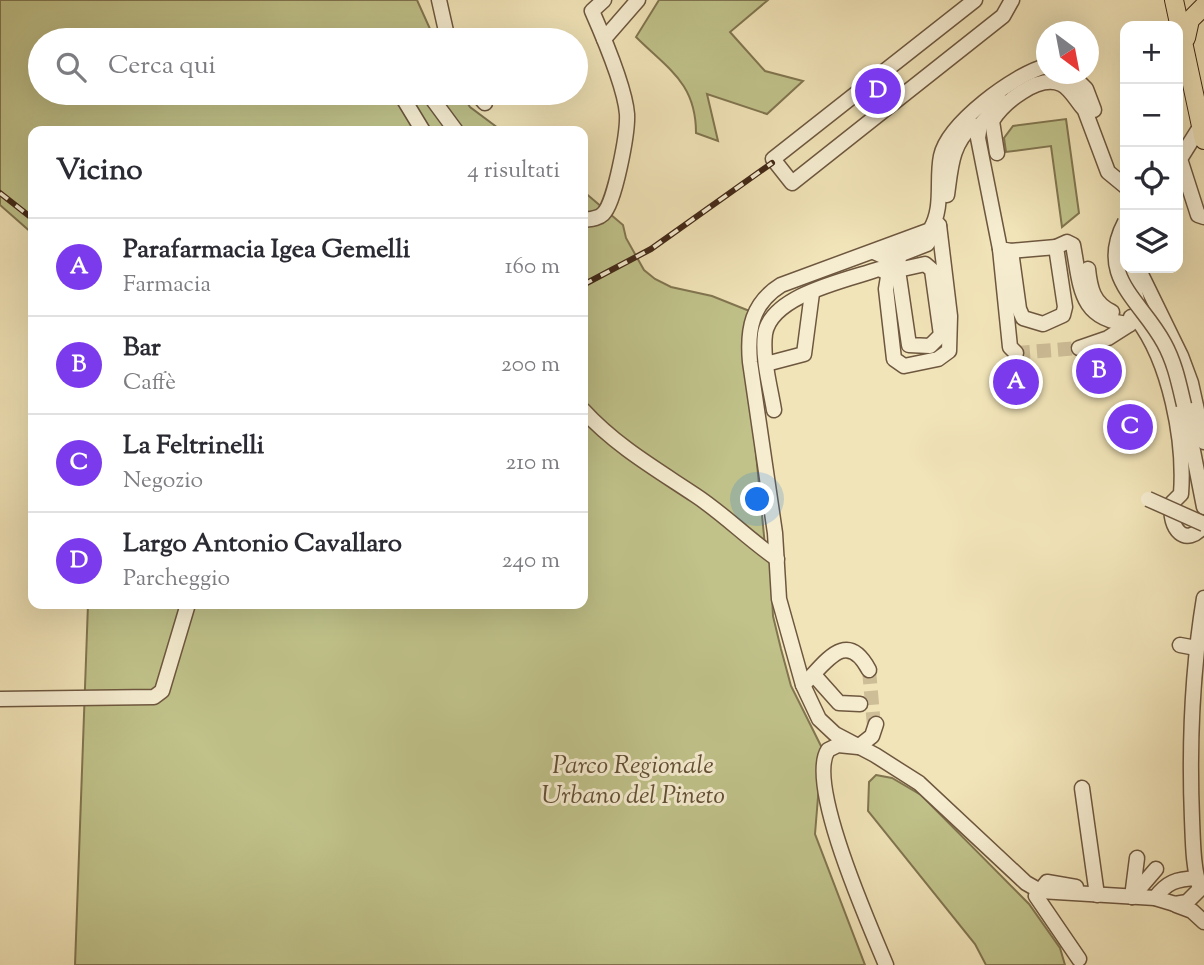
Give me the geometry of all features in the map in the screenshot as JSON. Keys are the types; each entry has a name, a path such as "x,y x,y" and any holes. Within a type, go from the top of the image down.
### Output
{"main road":[{"path":"1174,0 1202,133"},
{"path":"1185,44 1190,20 1204,6"}],"street":[{"path":"439,0 445,28"},
{"path":"588,219 600,217 606,212 614,187 627,112 604,39 592,11 604,0"},
{"path":"604,39 638,0"},
{"path":"975,0 773,159 792,183 1007,12 1012,0"},
{"path":"890,260 886,289 894,359 904,366 938,359 949,351 950,316 935,228 941,155 953,131 1013,83 1036,71"},
{"path":"1036,78 1024,83 962,135 952,153 945,216 927,244 890,260 781,285 761,300 755,312 748,339 750,362 775,533 783,618 809,680 819,719 835,734 919,783 1027,883 1040,891 1097,892 1156,898 1192,911 1204,922"},
{"path":"996,153 992,121 1031,88 1051,81 1060,83 1083,107"},
{"path":"1071,84 1108,172 1120,182"},
{"path":"1081,84 1086,89 1109,154 1120,170"},
{"path":"407,105 420,126"},
{"path":"437,105 452,126"},
{"path":"990,111 980,125 978,138 1021,314 1029,322 1043,324 1060,319 1064,312 1056,247"},
{"path":"1202,133 1181,159 1184,184 1198,215 1204,217"},
{"path":"1120,239 1116,253 1119,278 1127,293 1163,340 1174,366 1204,506"},
{"path":"1005,250 1056,247 1067,242 1073,245 1079,289 1095,313 1134,322"},
{"path":"1005,250 1010,347 1016,353"},
{"path":"774,410 766,364 765,335 773,315 786,303 879,269 890,260 925,264 932,270 941,335 938,342 915,348 909,345 890,260"},
{"path":"1088,269 1093,296 1103,308 1134,322 1162,363 1183,468 1181,494 1172,503 1171,522 1177,530 1186,534 1197,532 1204,524 1148,499"},
{"path":"1079,348 1108,338 1134,322 1139,300 1131,273"},
{"path":"1140,273 1181,356 1191,383 1204,442"},
{"path":"766,364 804,354 812,293"},
{"path":"588,415 623,447 664,478 696,495 776,559"},
{"path":"747,536 766,539 775,533"},
{"path":"1175,904 1187,902 1200,887 1191,790 1196,648 1204,598"},
{"path":"0,699 154,697 162,691 187,609"},
{"path":"1180,645 1196,648"},
{"path":"809,680 831,656 844,649 855,651 869,670"},
{"path":"809,680 839,704 860,704"},
{"path":"876,724 872,736 858,747 838,745 825,756 826,794 831,823 886,965"},
{"path":"1082,788 1097,892"},
{"path":"1132,897 1137,858"},
{"path":"1132,897 1156,869"},
{"path":"1156,898 1165,885 1177,879 1200,887"},
{"path":"1040,891 1036,896 1079,959"}],"green space":[{"path":"0,0 417,0 430,28 28,28 28,105 469,105 495,126 28,126 28,230 0,205"},
{"path":"659,0 768,0 730,32 765,71 803,81 767,114 707,94 718,141 696,133 695,116 685,89 669,68 636,37"},
{"path":"1066,119 1079,213 1062,227 1051,146 1006,152 1004,138 1013,126"},
{"name":"Parco Regionale Urbano del Pineto","path":"588,195 623,225 626,238 644,270 655,279 671,287 712,296 752,312 748,371 765,546 770,557 773,616 791,686 822,748 815,834 865,965 75,965 88,609 588,609"},
{"path":"876,775 892,778 921,795 1029,904 1060,948 1065,965 986,965 975,944 868,811 869,782"}],"tunnel":[{"path":"1016,353 1079,348"},
{"path":"869,670 874,726 876,724"}],"railway":[{"path":"588,282 651,249 772,163"},
{"path":"0,193 28,215"}],"place":[{"name":"Largo Antonio Cavallaro","path":"878,91"},
{"name":"Bar","path":"1099,371"},
{"name":"Parafarmacia Igea Gemelli","path":"1016,382"},
{"name":"La Feltrinelli","path":"1130,427"}]}
